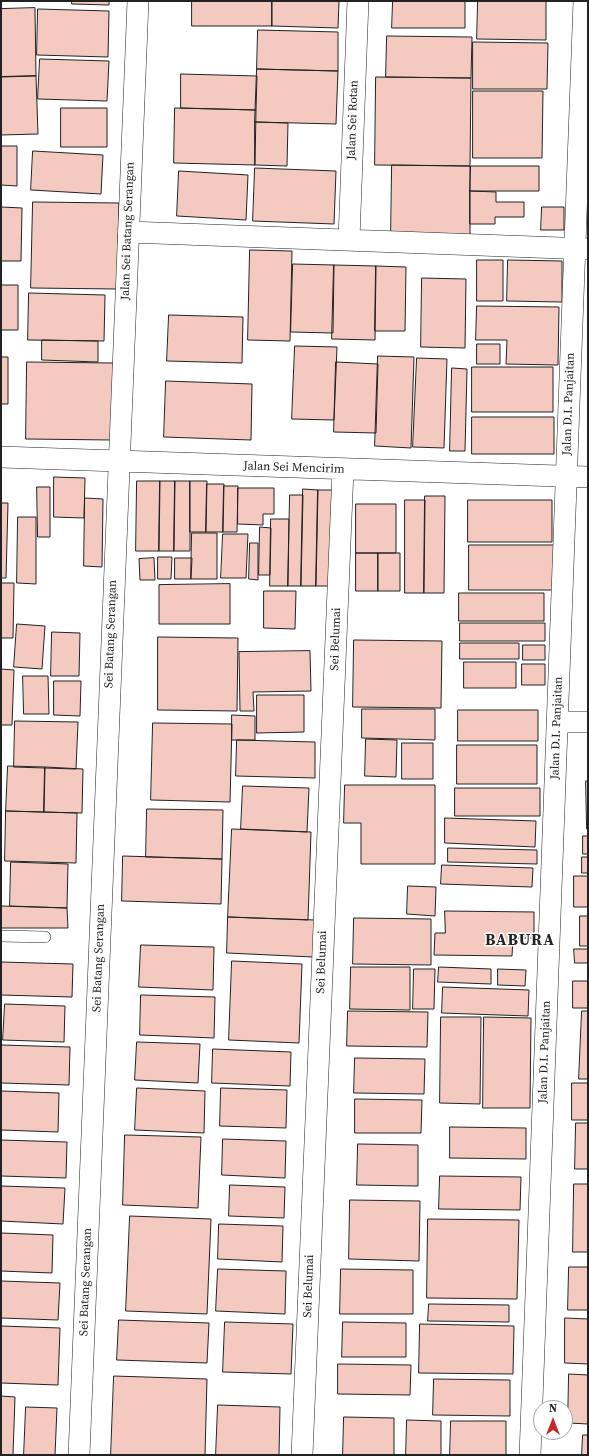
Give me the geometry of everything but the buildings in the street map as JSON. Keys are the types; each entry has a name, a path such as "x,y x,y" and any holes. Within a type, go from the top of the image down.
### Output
{"street":[{"name":"Jalan Sei Batang Serangan","path":"118,461 138,1"},
{"name":"Jalan Sei Rotan","path":"349,240 358,1"},
{"name":"Jalan D.I. Panjaitan","path":"530,1455 567,476 581,249 584,1"},
{"path":"128,232 581,249"},
{"name":"Jalan Sei Mencirim","path":"1,457 343,470 588,477"},
{"name":"Sei Batang Serangan","path":"79,1455 118,461"},
{"name":"Sei Belumai","path":"302,1455 343,470"},
{"path":"558,722 588,722"}],"lane":[{"path":"1,936 45,937"}],"district":[{"name":"BABURA","path":"520,941"}]}
